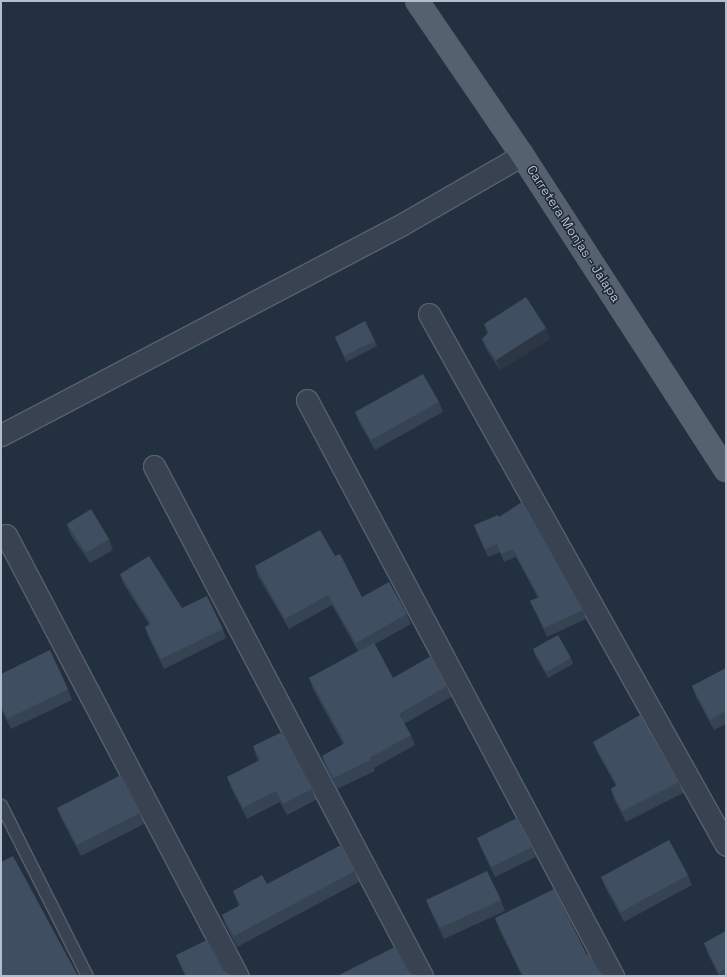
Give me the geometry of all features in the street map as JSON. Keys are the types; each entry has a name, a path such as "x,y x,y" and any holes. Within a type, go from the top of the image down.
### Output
{"main road":[{"name":"Carretera Monjas - Jalapa","path":"417,1 522,155 726,470"}],"street":[{"path":"1,436 402,225 522,155"},
{"path":"429,314 726,844"},
{"path":"307,400 613,976"},
{"path":"154,466 422,976"},
{"path":"6,535 238,976"}],"lane":[{"path":"1,806 88,976"}],"building":[{"path":"526,297 546,328 496,360 482,339 489,332 484,324"},
{"path":"365,321 375,341 344,356 335,337"},
{"path":"423,374 439,402 371,440 355,412"},
{"path":"522,502 583,610 544,628 530,601 539,597 513,549 501,554 497,544 485,549 474,525 498,515 499,517"},
{"path":"91,509 109,539 86,553 67,524"},
{"path":"320,530 335,556 340,554 362,597 389,582 407,614 356,643 328,595 285,619 255,566"},
{"path":"149,556 182,608 207,596 223,629 161,659 145,627 151,624 120,574"},
{"path":"558,635 571,658 546,672 533,649"},
{"path":"374,643 393,678 431,656 447,686 399,714 411,735 369,758 371,760 333,778 322,756 345,743 309,678"},
{"path":"50,650 68,689 7,719 1,706 1,674"},
{"path":"726,668 726,711 710,720 692,686"},
{"path":"640,715 679,782 622,811 611,789 617,785 593,742"},
{"path":"282,732 312,789 283,804 276,791 243,808 227,777 260,760 253,746"},
{"path":"121,775 140,813 77,845 57,808"},
{"path":"517,818 532,847 491,867 477,838"},
{"path":"669,840 688,875 621,912 601,877"},
{"path":"341,845 355,871 234,936 222,915 240,905 233,891 262,875 267,884"},
{"path":"13,856 78,976 1,976 1,862"},
{"path":"487,871 501,900 440,928 426,900"},
{"path":"554,889 587,955 589,954 599,971 605,976 523,976 495,918"},
{"path":"726,931 726,969 719,973 704,943"},
{"path":"207,940 224,971 232,976 187,976 176,955"},
{"path":"395,947 408,971 414,976 337,976"}]}
